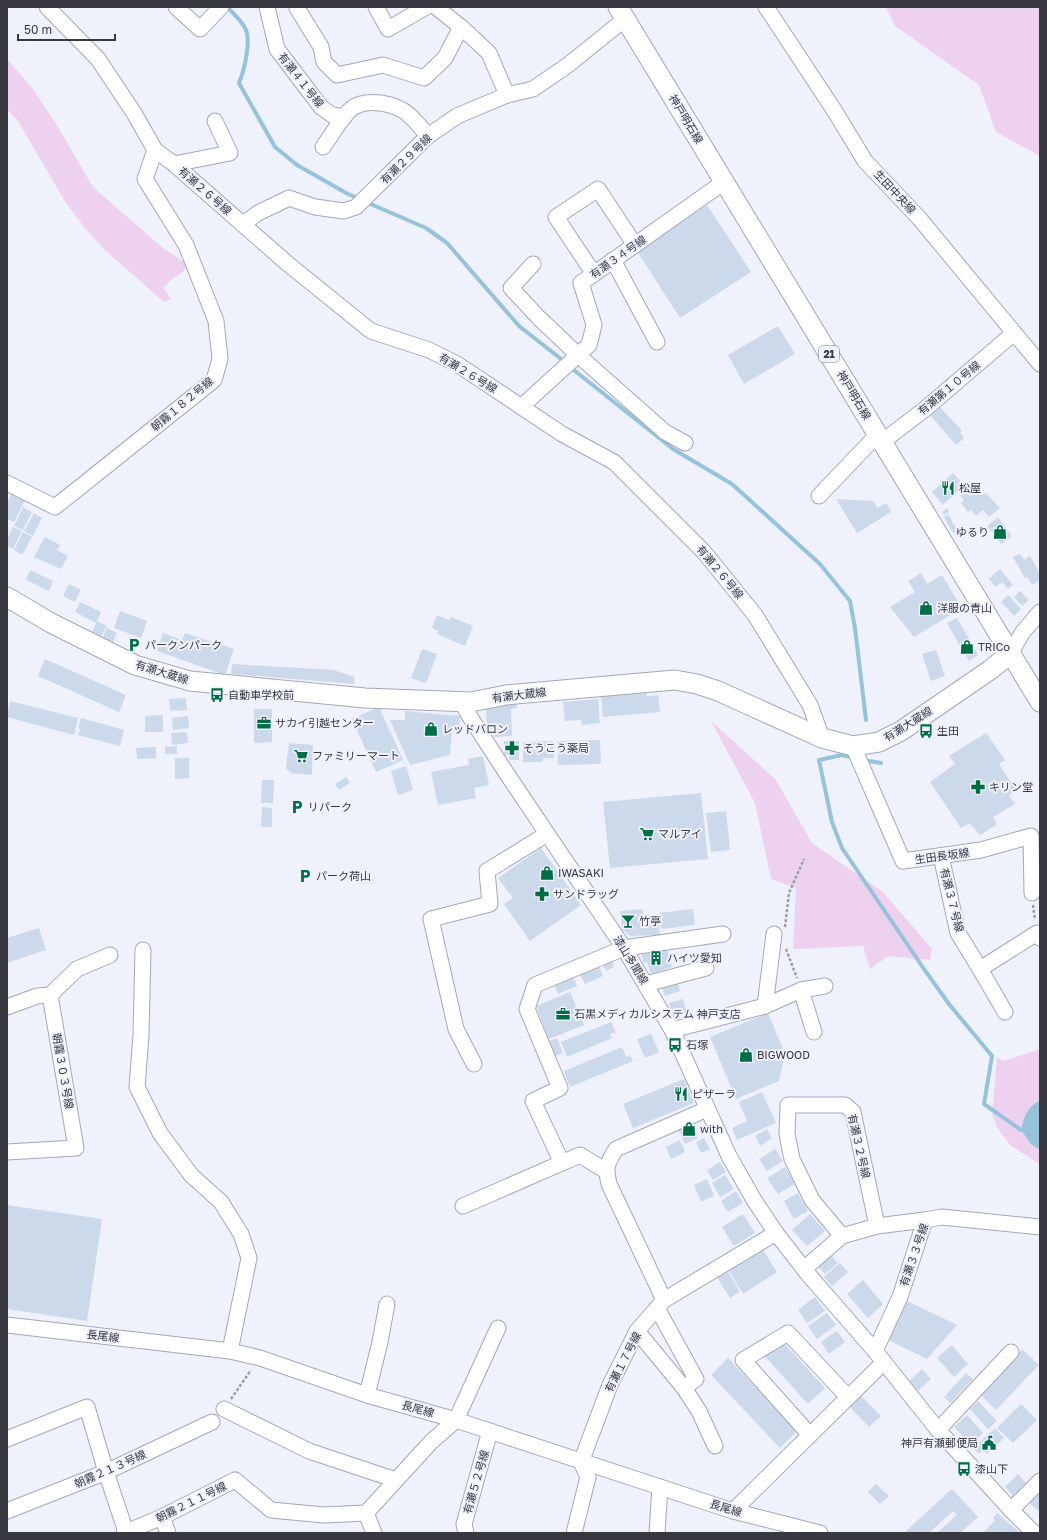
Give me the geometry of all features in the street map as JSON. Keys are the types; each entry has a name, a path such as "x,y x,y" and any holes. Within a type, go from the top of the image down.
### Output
{"main road":[{"name":"神戸明石線","path":"622,13 1040,702"},
{"name":"有瀬大蔵線","path":"7,597 51,623 135,665 190,681 365,698 471,702 506,695 675,680 697,684 718,691 822,738 853,746 880,742 901,731 990,670 1011,653"}],"street":[{"name":"有瀬２６号線","path":"47,7 98,59 155,150 174,164 288,264 371,331 429,350 457,364 562,434 614,462 704,552 755,615 810,704 822,738"},
{"path":"176,7 200,29 220,9"},
{"name":"有瀬４１号線","path":"267,7 277,49 321,107 332,115 344,117"},
{"path":"298,7 297,8 321,47 324,62 337,75 383,65 424,78 445,58 461,27"},
{"path":"376,7 388,29 426,7"},
{"path":"436,7 461,27 489,53 507,95"},
{"name":"生田中央線","path":"766,7 834,110 865,161 919,218 1040,364"},
{"name":"有瀬２９号線","path":"243,224 258,213 289,198 315,207 344,211 356,207 428,136 457,116 507,95 533,89 568,65 622,13"},
{"path":"323,147 344,117 352,109 364,103 384,103 408,114 428,136"},
{"path":"174,164 230,153 215,120"},
{"name":"朝霧１８２号線","path":"7,483 55,507 214,380 220,359 216,321 186,245 145,179 155,150"},
{"name":"有瀬３４号線","path":"521,407 589,345 594,325 581,283 724,182"},
{"path":"594,274 556,217 598,189 634,245"},
{"path":"613,260 657,342"},
{"path":"533,264 511,288 576,357 665,432 685,444"},
{"name":"有瀬第１０号線","path":"819,496 880,438 925,409 1014,333"},
{"path":"1011,653 1022,633 1040,612"},
{"name":"漆山多聞線","path":"461,701 547,834 624,948 646,984 672,1030 729,1156 754,1200 776,1233 804,1269 879,1357 938,1430 1034,1533"},
{"name":"生田長坂線","path":"853,746 903,861 981,850 1031,836 1032,893"},
{"path":"474,1064 456,1029 431,919 490,904 487,871 547,834"},
{"name":"有瀬３７号線","path":"940,856 958,933 1005,1012"},
{"path":"562,1163 533,1101 560,1088 527,1009 535,985 624,948 724,934"},
{"path":"765,1006 779,934"},
{"path":"980,969 1038,936"},
{"path":"143,950 142,1035 137,1087 160,1133 191,1175 221,1202 241,1234 249,1258 230,1351"},
{"path":"7,1007 37,996 50,995 77,969 110,955"},
{"path":"646,984 706,968"},
{"path":"672,1030 765,1006 801,990 825,986"},
{"path":"801,990 814,1032"},
{"name":"朝霧３０３号線","path":"7,1149 76,1148 50,995"},
{"name":"有瀬３２号線","path":"842,1236 812,1200 792,1159 787,1134 788,1105 845,1104 854,1112 877,1226"},
{"path":"684,1388 696,1379 661,1304 609,1184 606,1170 609,1160 616,1149 707,1109"},
{"path":"463,1206 580,1155 606,1170"},
{"name":"有瀬３３号線","path":"879,1357 925,1220 942,1217 1040,1227"},
{"path":"804,1269 842,1236 877,1226 925,1220"},
{"name":"有瀬１７号線","path":"581,1462 610,1385 637,1331 661,1304 776,1233"},
{"path":"367,1395 380,1342 387,1304"},
{"name":"長尾線","path":"7,1325 230,1351 260,1358 367,1395 456,1420 733,1511 820,1533"},
{"path":"374,1533 366,1513 431,1442 456,1420 498,1328"},
{"path":"637,1331 684,1388 698,1411 715,1446"},
{"path":"810,1435 744,1360 788,1333 848,1397"},
{"path":"938,1430 1011,1352"},
{"path":"733,1511 848,1397 879,1357"},
{"path":"7,1439 87,1407 125,1533"},
{"path":"224,1409 309,1451 396,1480"},
{"name":"朝霧２１３号線","path":"7,1511 106,1472 212,1422"},
{"name":"有瀬５２号線","path":"466,1533 464,1524 490,1431"},
{"path":"574,1533 588,1476 581,1462"},
{"name":"朝霧２１１号線","path":"125,1533 162,1517 235,1480 271,1510 324,1515 366,1513"},
{"path":"1011,1510 1040,1481"},
{"path":"657,1533 660,1487"},
{"path":"162,1517 168,1533"}],"path":[{"path":"779,934 789,893 804,859"},
{"path":"1032,893 1038,936"},
{"path":"786,948 801,990"},
{"path":"224,1409 260,1358"}],"shaded area":[{"path":"886,7 1040,7 1040,156 996,132 979,85 895,26"},
{"path":"7,59 33,89 58,127 93,187 164,249 186,263 184,271 163,288 171,299 164,302 106,251 84,227 66,203 18,121 7,109"},
{"path":"711,721 776,780 812,843 883,892 932,949 930,960 888,956 870,969 863,946 793,949 796,888 771,879 755,803"},
{"path":"1040,1049 1040,1100 1035,1103 1031,1143 1040,1150 1040,1164 1011,1146 998,1129 992,1115 997,1058 1004,1061"}],"water":[{"path":"1040,1100 1040,1150 1031,1144 1021,1130 1027,1113 1032,1106"}],"building":[{"path":"707,205 751,272 680,318 637,251"},
{"path":"778,326 795,354 744,384 728,355"},
{"path":"940,407 962,431 960,433 964,438 956,445 929,414 933,411 934,413"},
{"path":"953,473 964,485 943,505 932,492"},
{"path":"973,484 983,495 986,493 1000,508 989,517 983,510 976,516 971,510 968,512 961,503 964,500 960,496"},
{"path":"12,493 25,500 14,522 7,519 7,503"},
{"path":"836,499 873,501 878,508 886,503 891,512 857,533"},
{"path":"23,507 32,512 23,530 14,526"},
{"path":"947,508 949,512 944,515 942,512"},
{"path":"34,513 42,518 33,536 24,531"},
{"path":"948,514 958,531 953,533 944,517"},
{"path":"998,517 1012,536 1001,544 987,526"},
{"path":"13,527 22,531 13,549 7,546 7,539"},
{"path":"23,532 32,537 22,555 14,550"},
{"path":"45,537 60,545 57,550 68,556 61,569 34,557"},
{"path":"1020,554 1024,560 1030,556 1040,574 1040,580 1032,585 1028,577 1025,578 1013,557"},
{"path":"1000,569 1013,585 1008,589 1002,582 996,587 989,579"},
{"path":"30,570 53,581 49,591 26,580"},
{"path":"921,573 927,584 942,575 962,608 914,637 890,607 915,592 908,581"},
{"path":"69,584 81,590 75,602 63,596"},
{"path":"1020,591 1029,600 1022,606 1014,597"},
{"path":"1008,595 1021,609 1014,616 1001,602"},
{"path":"80,602 101,612 97,621 107,626 100,638 91,634 96,623 75,612"},
{"path":"120,611 147,621 141,638 114,628"},
{"path":"437,615 449,620 451,617 473,626 465,646 437,634 438,631 432,628"},
{"path":"957,618 978,655 969,661 947,623"},
{"path":"107,628 117,633 112,644 102,639"},
{"path":"163,633 182,640 185,633 234,649 225,675 157,651"},
{"path":"422,649 437,654 426,683 411,678"},
{"path":"936,650 945,676 931,681 922,654"},
{"path":"45,659 126,695 119,712 38,676"},
{"path":"232,664 334,670 354,677 354,684 231,674"},
{"path":"646,692 647,696 658,695 660,712 603,717 601,696"},
{"path":"186,698 187,710 170,711 169,699"},
{"path":"516,699 517,708 511,709 512,736 494,737 493,729 487,729 486,708 493,708 493,700"},
{"path":"598,699 600,723 582,725 581,720 565,721 563,702"},
{"path":"10,701 78,718 74,735 7,717"},
{"path":"379,707 403,760 376,772 352,719"},
{"path":"254,709 272,709 272,742 254,743"},
{"path":"405,711 460,716 459,729 452,728 450,755 410,765 390,720 405,720"},
{"path":"163,715 163,732 145,732 145,716"},
{"path":"188,716 189,728 173,730 172,718"},
{"path":"81,718 124,730 120,746 78,735 80,729 78,728"},
{"path":"187,732 188,743 172,745 171,733"},
{"path":"986,733 1005,760 999,764 1016,790 1009,796 1015,804 993,817 997,824 980,835 970,823 961,828 930,782 955,764 949,756"},
{"path":"600,740 601,764 558,765 557,741"},
{"path":"504,741 519,741 519,760 509,760 509,755 504,755"},
{"path":"553,741 554,758 543,758 543,762 523,762 523,742"},
{"path":"289,743 313,745 312,775 291,773 286,768"},
{"path":"177,746 177,754 165,754 165,747"},
{"path":"156,747 156,758 137,759 136,748"},
{"path":"483,756 489,785 474,788 476,798 438,805 431,772 469,765 468,759"},
{"path":"175,758 189,758 189,778 175,779"},
{"path":"406,766 413,790 398,795 391,771"},
{"path":"346,777 350,783 339,790 335,784"},
{"path":"262,780 274,780 273,803 261,803"},
{"path":"701,793 708,859 610,868 603,802"},
{"path":"262,807 272,808 272,827 261,827"},
{"path":"726,811 730,850 711,852 706,813"},
{"path":"541,848 581,905 530,941 504,904 513,898 498,878"},
{"path":"643,909 644,916 658,915 660,935 630,936 622,929 620,911"},
{"path":"693,909 695,925 661,929 659,913"},
{"path":"39,928 46,950 7,963 7,938"},
{"name":"ハイツ愛知","path":"666,947 672,967 651,974 647,962 644,963 641,954"},
{"path":"609,956 614,967 606,971 600,959"},
{"path":"597,961 603,976 585,984 580,975 590,970 588,966"},
{"path":"572,973 577,986 558,994 554,985"},
{"path":"676,978 680,991 665,996 660,982"},
{"path":"570,992 584,1025 549,1039 536,1006"},
{"path":"683,999 687,1013 676,1016 672,1014 669,1003"},
{"path":"768,1013 785,1054 779,1081 736,1099 710,1037"},
{"path":"611,1022 616,1032 610,1034 612,1038 567,1057 561,1042"},
{"path":"651,1034 659,1052 645,1058 637,1039"},
{"path":"557,1038 563,1053 553,1057 547,1042"},
{"path":"622,1047 626,1057 630,1055 633,1061 570,1087 564,1071"},
{"path":"684,1079 694,1103 633,1128 623,1104"},
{"path":"762,1092 776,1123 737,1140 732,1128 747,1121 739,1102"},
{"path":"691,1123 698,1138 685,1144 678,1129"},
{"path":"767,1129 772,1138 760,1146 755,1136"},
{"path":"704,1138 710,1149 701,1153 696,1142"},
{"path":"680,1140 685,1152 671,1159 666,1147"},
{"path":"775,1149 783,1161 767,1171 759,1159"},
{"path":"720,1162 726,1172 713,1180 707,1170"},
{"path":"785,1167 795,1184 778,1194 767,1178"},
{"path":"725,1175 734,1189 720,1197 712,1183"},
{"path":"707,1179 714,1196 701,1202 694,1185"},
{"path":"736,1191 743,1203 728,1212 721,1201"},
{"path":"798,1193 808,1211 794,1219 784,1201"},
{"path":"7,1205 102,1219 87,1321 7,1309"},
{"path":"743,1214 755,1233 734,1246 722,1227"},
{"path":"810,1214 825,1231 807,1246 792,1230"},
{"path":"760,1245 777,1272 743,1294 726,1266"},
{"path":"830,1254 838,1263 825,1274 817,1265"},
{"path":"840,1263 848,1272 832,1286 824,1277"},
{"path":"727,1270 740,1292 730,1298 716,1276"},
{"path":"863,1280 883,1304 868,1318 847,1294"},
{"path":"815,1297 825,1311 807,1323 798,1310"},
{"path":"907,1301 957,1325 927,1359 888,1340"},
{"path":"827,1313 836,1325 817,1339 808,1326"},
{"path":"837,1331 845,1342 829,1354 821,1342"},
{"path":"780,1339 825,1388 808,1404 763,1354"},
{"path":"952,1345 968,1364 954,1377 937,1358"},
{"path":"1022,1349 1039,1365 996,1410 979,1393"},
{"path":"728,1358 797,1431 780,1448 711,1375"},
{"path":"922,1369 931,1379 918,1391 909,1381"},
{"path":"966,1373 973,1379 950,1403 944,1397"},
{"path":"859,1394 881,1416 869,1427 848,1405"},
{"path":"978,1401 997,1421 988,1429 970,1409"},
{"path":"1021,1404 1037,1420 1013,1443 997,1428"},
{"path":"967,1415 983,1433 971,1445 954,1427"},
{"path":"995,1428 1004,1438 987,1454 983,1450 979,1454 973,1448"},
{"path":"1018,1474 1026,1483 1013,1496 1005,1487"},
{"path":"876,1484 889,1496 880,1504 868,1492"},
{"path":"1040,1487 1040,1509 1038,1511 1026,1500"},
{"path":"952,1489 978,1517 960,1533 937,1533 957,1515 953,1511 929,1533 907,1533 906,1531"},
{"path":"997,1513 1020,1533 983,1533 995,1520 993,1518"}],"waterway":[{"path":"227,7 241,22 247,33 248,40 246,56 239,83 275,147 297,165 348,194 360,199"},
{"path":"366,202 426,228 447,243 519,326 565,362"},
{"path":"570,367 673,449 732,484 820,564 850,601 855,628 866,720"},
{"path":"854,758 842,755 819,760 832,822 842,848 949,1004 992,1056 984,1104 1021,1130 1026,1128"},
{"path":"863,760 881,763"}],"place":[{"name":"松屋","path":"948,488"},
{"name":"ゆるり","path":"1000,532"},
{"name":"洋服の青山","path":"926,608"},
{"name":"パークンパーク","path":"134,645"},
{"name":"TRICo","path":"967,647"},
{"name":"自動車学校前","path":"217,695"},
{"name":"サカイ引越センター","path":"264,723"},
{"name":"レッドバロン","path":"431,729"},
{"name":"生田","path":"926,731"},
{"name":"そうこう薬局","path":"512,748"},
{"name":"ファミリーマート","path":"301,756"},
{"name":"キリン堂","path":"978,787"},
{"name":"リパーク","path":"297,807"},
{"name":"マルアイ","path":"647,834"},
{"name":"IWASAKI","path":"547,873"},
{"name":"パーク荷山","path":"305,876"},
{"name":"サンドラッグ","path":"542,894"},
{"name":"竹亭","path":"628,921"},
{"name":"ハイツ愛知","path":"656,958"},
{"name":"石黒メディカルシステム 神戸支店","path":"563,1014"},
{"name":"石塚","path":"675,1045"},
{"name":"BIGWOOD","path":"746,1055"},
{"name":"ピザーラ","path":"681,1094"},
{"name":"with","path":"689,1129"},
{"name":"神戸有瀬郵便局","path":"989,1443"},
{"name":"漆山下","path":"964,1469"}]}
